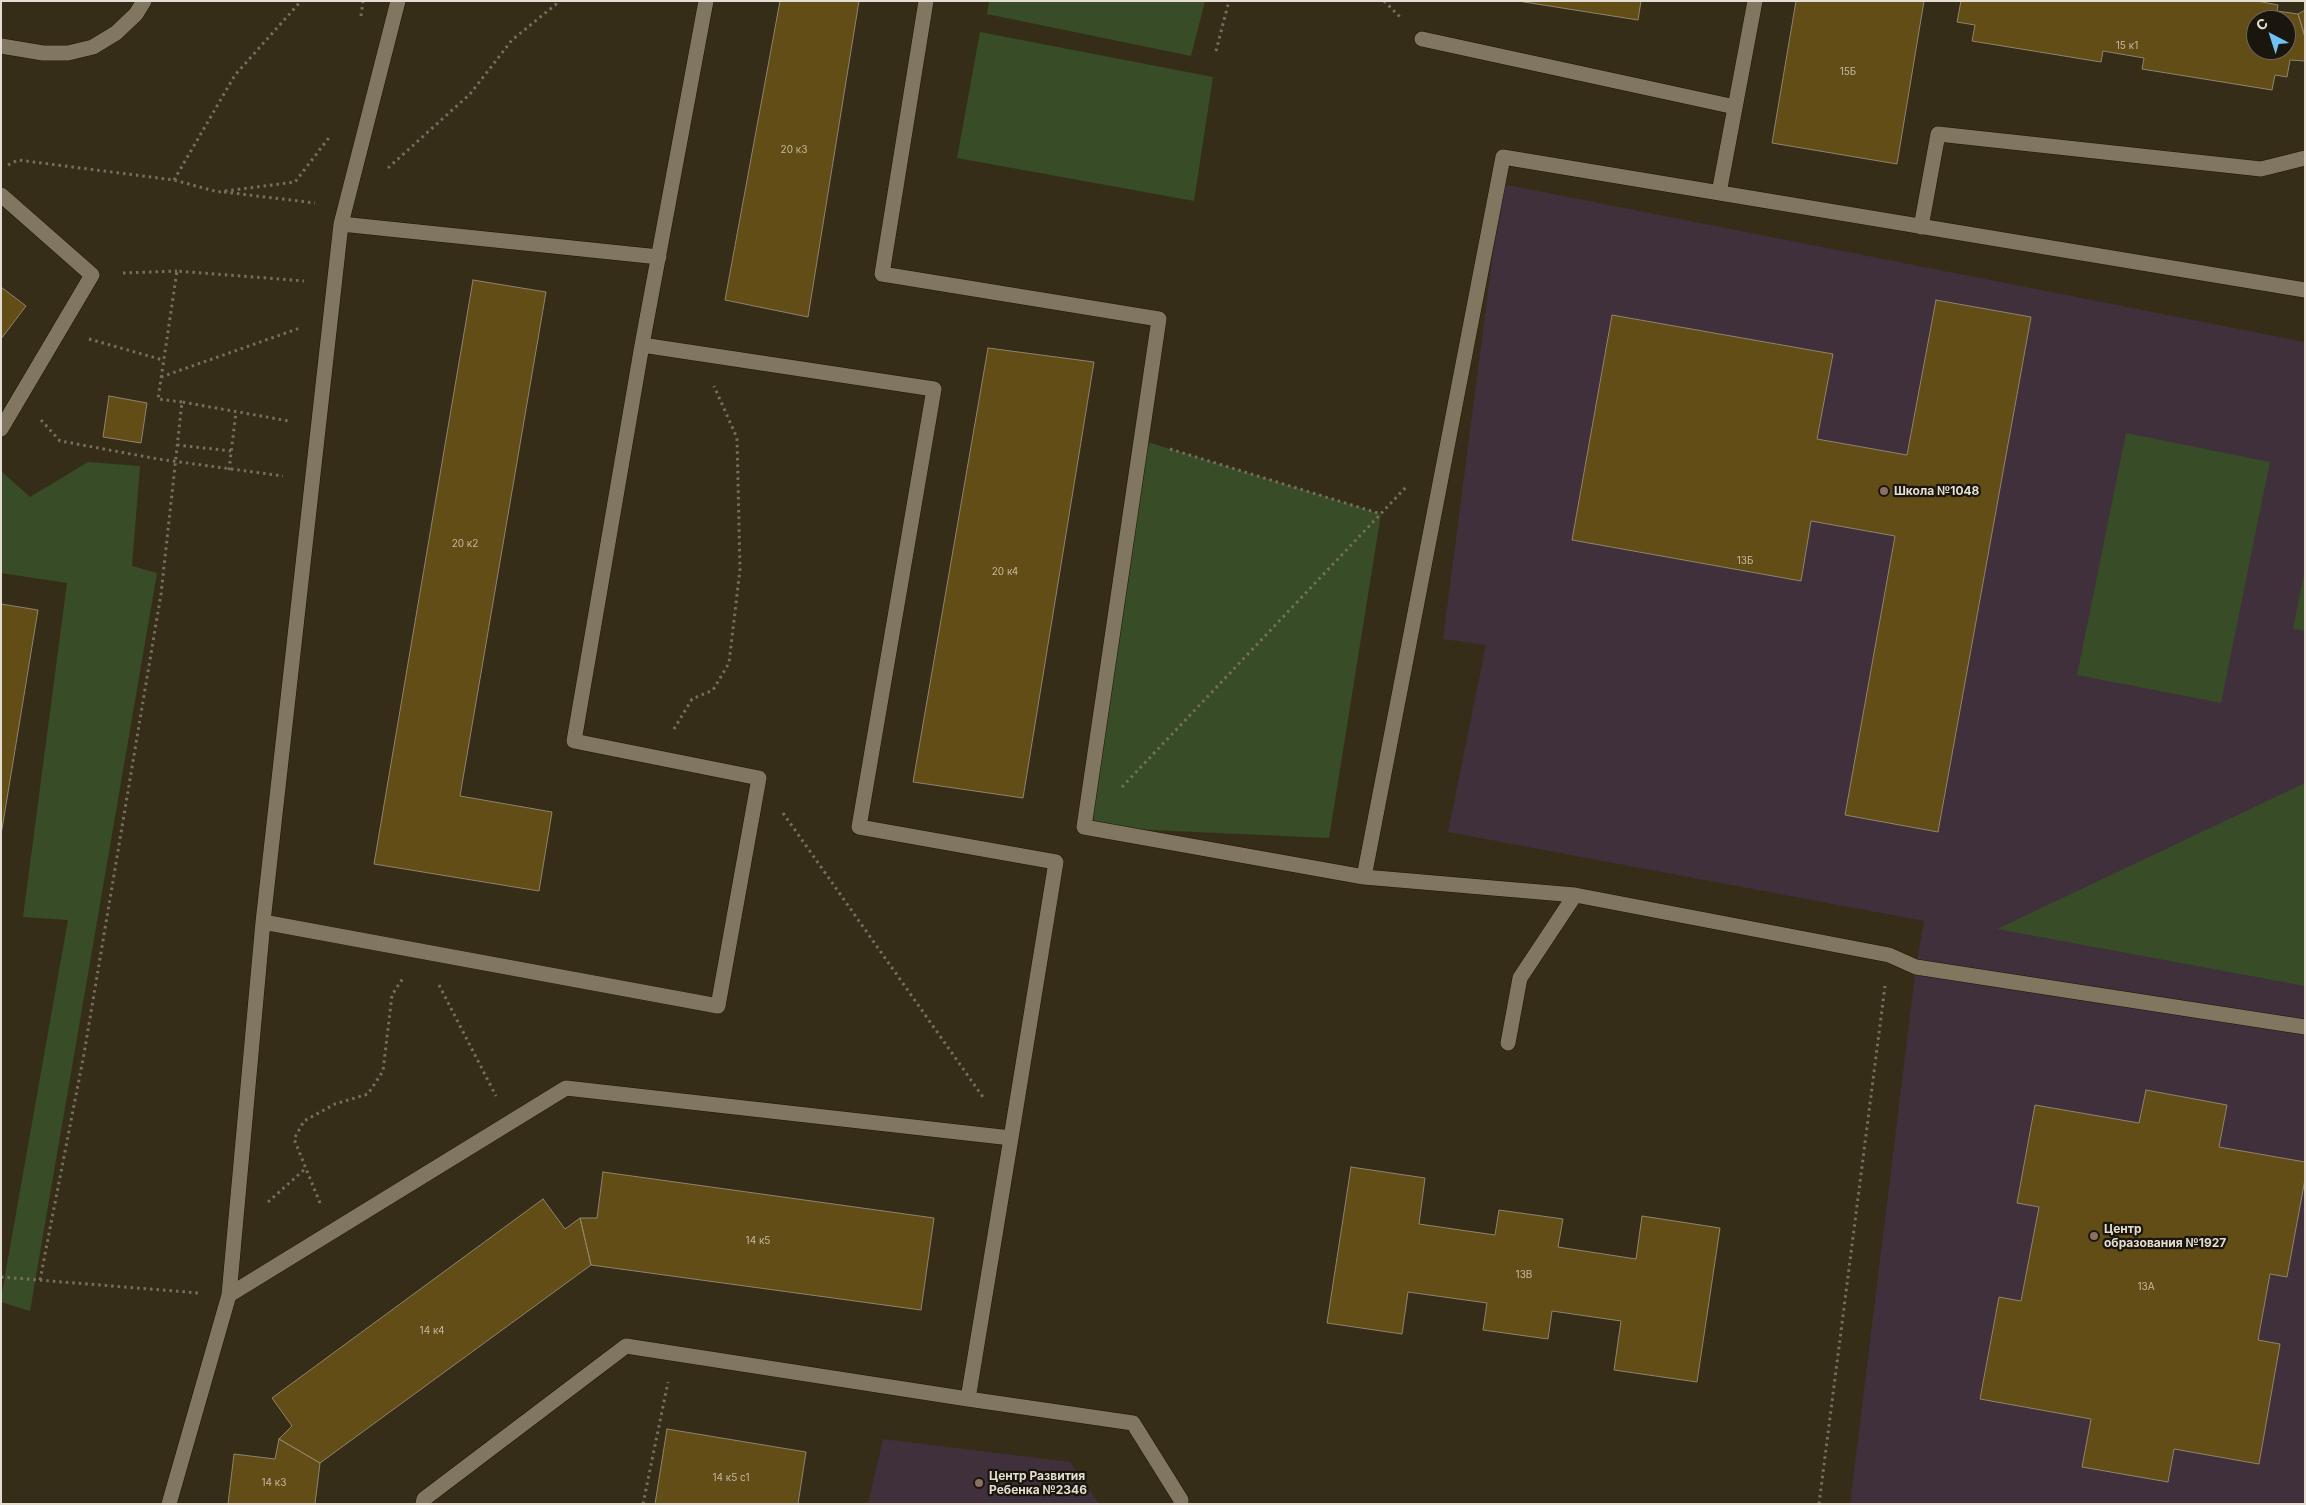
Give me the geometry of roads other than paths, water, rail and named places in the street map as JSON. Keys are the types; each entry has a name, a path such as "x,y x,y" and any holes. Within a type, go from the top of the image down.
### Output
{"lane":[{"path":"1,46 51,53 68,53 93,47 116,33 136,14 144,1"},
{"path":"169,1504 229,1295 263,922 341,224 398,1"},
{"path":"263,922 718,1006 759,778 574,741 642,344 706,1"},
{"path":"926,1 882,274 1159,320 1084,827 1364,877 1575,895 1889,955 1916,968 2305,1027"},
{"path":"1719,193 1755,1"},
{"path":"1422,39 1735,106"},
{"path":"1921,227 1938,134 2261,169 2305,158"},
{"path":"1364,877 1503,157 2305,290"},
{"path":"1,196 92,275 1,429"},
{"path":"341,224 658,257"},
{"path":"642,344 934,389 859,827 1056,862 968,1400"},
{"path":"1508,1043 1520,978 1575,895"},
{"path":"229,1295 566,1088 1011,1138"},
{"path":"423,1504 424,1499 626,1346 968,1400 1133,1423 1181,1500 1181,1504"}],"place":[{"name":"Школа №1048","path":"1884,491"},
{"name":"Центр образования №1927","path":"2094,1236"},
{"name":"Центр Развития Ребенка №2346","path":"979,1483"}]}
